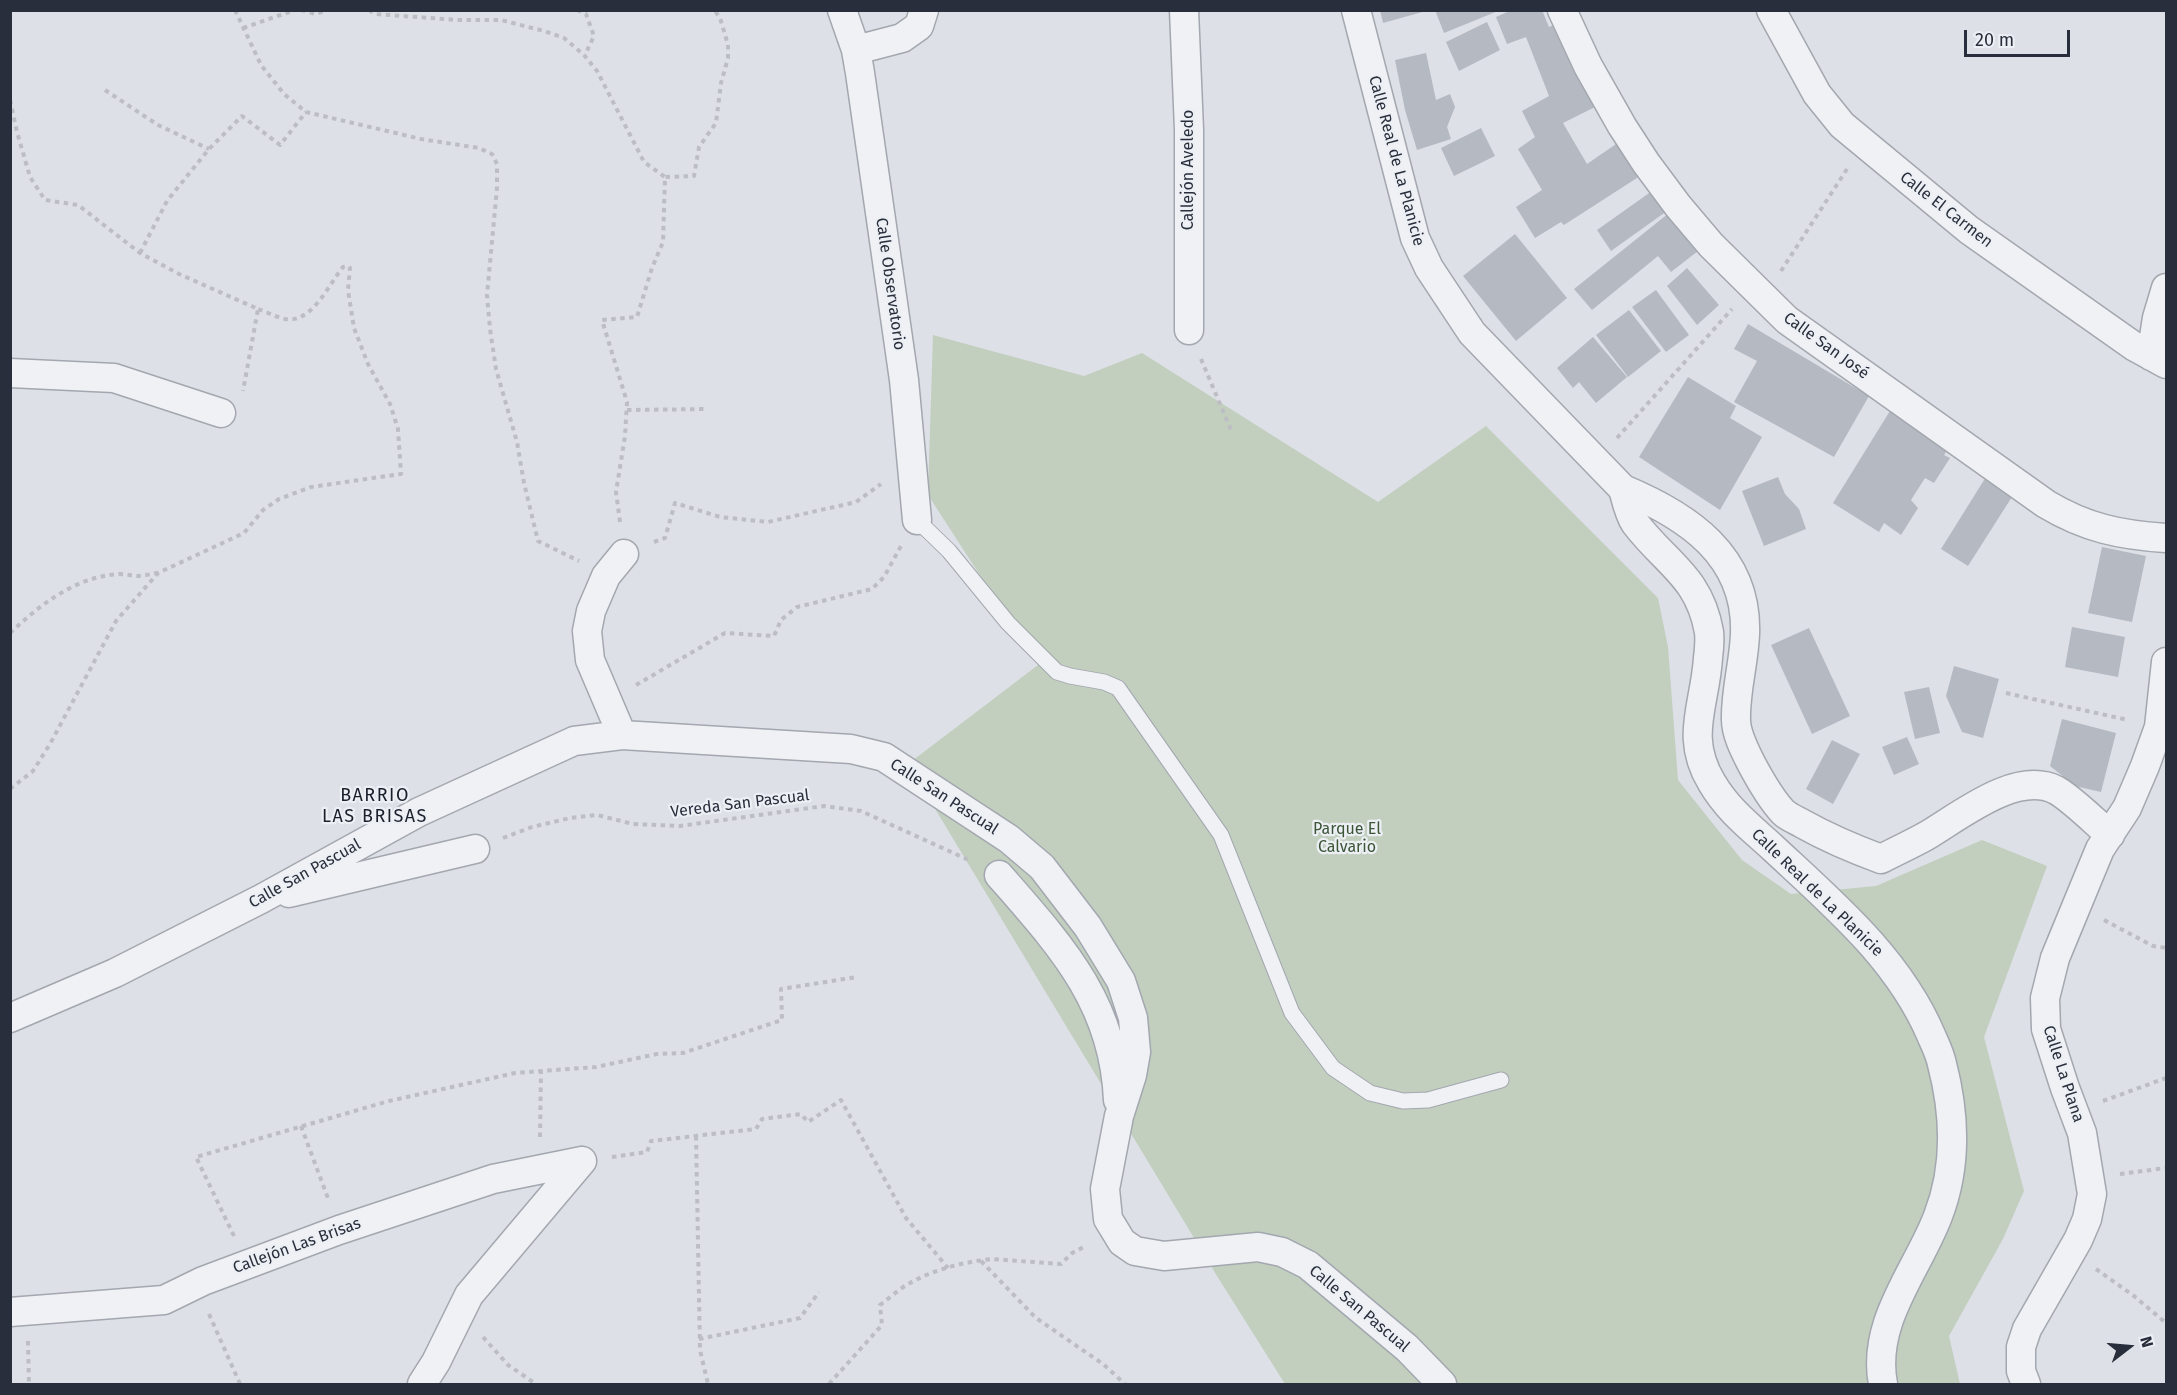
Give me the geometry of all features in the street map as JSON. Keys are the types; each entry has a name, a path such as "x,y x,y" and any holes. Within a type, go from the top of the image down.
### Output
{"street":[{"name":"Calle Observatorio","path":"842,10 856,50 904,380 916,520"},
{"path":"856,50 903,38 919,26 924,10"},
{"name":"Callejón Aveledo","path":"1184,10 1190,130 1189,330"},
{"name":"Calle Real de La Planicie","path":"1356,10 1414,238 1429,268 1472,333 1623,489 1656,503 1694,528 1723,556 1738,582 1744,603 1745,632 1736,722 1751,764 1785,814 1841,844 1881,859 1924,837 1981,802 2014,789 2041,785 2057,791 2110,835"},
{"name":"Calle San José","path":"1562,10 1588,66 1646,164 1711,245 1787,320 2046,504 2068,517 2129,536 2166,538"},
{"name":"Calle El Carmen","path":"1771,10 1826,106 1842,125 1969,230 2134,347 2158,360"},
{"path":"2158,360 2157,318 2166,288"},
{"path":"10,373 114,378 221,413"},
{"name":"Calle Real de La Planicie","path":"1623,489 1634,521 1690,583 1702,607 1709,635 1707,671 1696,736 1701,762 1712,783 1733,813 1878,948 1908,990 1941,1061 1951,1104 1953,1134 1949,1176 1939,1215 1889,1314 1881,1373 1883,1384"},
{"path":"622,735 590,660 587,631 591,611 606,576 624,554"},
{"name":"Calle La Plana","path":"2026,1384 2021,1371 2021,1347 2027,1329 2087,1219 2092,1194 2082,1133 2046,1029 2045,998 2052,966 2100,849 2127,808 2162,728 2166,662"},
{"name":"Calle San Pascual","path":"10,1018 115,973 261,899 419,812 574,741 622,735 851,749 884,758 1009,839 1042,867 1088,927 1121,981 1133,1018 1136,1052 1132,1075 1119,1116 1105,1189 1108,1219 1122,1242 1136,1251 1164,1256 1258,1247 1282,1252 1317,1272 1407,1348 1442,1384"},
{"path":"261,899 475,849"},
{"path":"999,875 1081,975 1102,1016 1117,1074 1119,1116"},
{"path":"422,1384 470,1295 582,1161"},
{"name":"Callejón Las Brisas","path":"19,1311 164,1300 196,1284 339,1230 493,1179 582,1161"}],"lane":[{"path":"916,520 949,551 1008,623 1057,672 1104,682 1118,688 1221,835 1292,1013 1333,1068 1370,1093 1403,1101 1428,1100 1501,1080"}],"path":[{"path":"235,10 261,65 284,94 306,112 421,139 479,148 492,154 497,164 497,188 487,295 490,329 496,369 517,442 538,540 606,576"},
{"path":"243,28 295,10"},
{"path":"301,10 316,14 327,10"},
{"path":"369,10 375,14 424,18 501,20 564,38 584,55 597,71 644,162 665,177 694,176 699,147 716,123 721,82 728,58 728,45 715,10"},
{"path":"418,10 424,18"},
{"path":"577,10 586,14 594,36 584,55"},
{"path":"105,90 158,125 209,149"},
{"path":"10,100 30,177 45,200 78,205 140,253 179,274 286,319 297,318 314,307 343,267 348,266 350,268 348,290 354,328 368,364 393,413 398,429 401,474 310,487 279,499 263,510 244,533 158,573 100,577 73,586 44,603 10,633"},
{"path":"140,253 167,201 209,149 242,116 280,145 306,112"},
{"path":"1764,297 1864,143"},
{"path":"665,177 663,242 652,268 637,317 602,320 627,402 625,436 616,492 624,554 665,538 675,502 720,517 768,522 856,502 911,463"},
{"path":"1614,440 1734,307"},
{"path":"221,413 240,402 258,309"},
{"path":"1189,330 1231,430"},
{"path":"627,410 707,409"},
{"path":"607,702 725,633 774,636 781,620 797,607 872,589 884,577 916,520"},
{"path":"10,789 33,771 50,744 116,621 158,573"},
{"path":"2006,693 2162,728"},
{"name":"Vereda San Pascual","path":"475,849 532,828 570,818 597,816 633,824 680,826 824,806 861,811 999,875"},
{"path":"2077,905 2153,946 2166,948"},
{"path":"247,1264 196,1157 389,1101 515,1073 596,1067 657,1054 683,1053 782,1020 781,989 857,976"},
{"path":"540,1170 541,1071"},
{"path":"2074,1113 2166,1078"},
{"path":"582,1161 647,1152 651,1141 756,1130 762,1119 801,1114 808,1122 841,1100 906,1218 948,1268"},
{"path":"301,1126 339,1230"},
{"path":"696,1136 699,1339 708,1384"},
{"path":"2090,1177 2166,1168"},
{"path":"829,1384 882,1325 880,1305 910,1283 960,1263 992,1259 1061,1264 1072,1253 1115,1230"},
{"path":"2071,1252 2134,1296 2166,1323"},
{"path":"981,1261 1036,1318 1103,1364 1125,1384"},
{"path":"196,1284 240,1384"},
{"path":"699,1339 800,1318 819,1292"},
{"path":"19,1311 29,1384"},
{"path":"461,1312 508,1365 536,1384"}],"green space":[{"name":"Parque El Calvario","path":"933,335 1084,376 1142,353 1378,502 1486,426 1658,598 1668,647 1678,780 1742,860 1791,894 1876,886 1982,840 2047,866 1984,1037 2024,1191 2003,1239 1949,1336 1960,1384 1285,1384 1217,1276 908,764 1038,665 928,495"}],"building":[{"path":"1380,10 1426,10 1426,11 1383,23"},
{"path":"1435,10 1498,10 1498,11 1444,33"},
{"path":"1512,10 1542,10 1549,27 1562,22 1595,107 1563,123 1587,164 1619,142 1640,176 1564,225 1561,222 1535,238 1516,207 1542,190 1518,149 1535,137 1522,111 1549,96 1526,37 1507,44 1496,17"},
{"path":"1487,22 1500,50 1459,71 1446,42"},
{"path":"1426,53 1436,100 1450,94 1455,107 1447,127 1451,139 1417,150 1405,110 1395,60"},
{"path":"1481,128 1495,156 1454,176 1441,148"},
{"path":"1652,191 1667,211 1611,251 1597,230"},
{"path":"1669,213 1698,251 1671,272 1658,256 1592,310 1574,289"},
{"path":"1515,234 1567,298 1516,341 1463,276"},
{"path":"1687,268 1719,305 1697,325 1667,286"},
{"path":"1656,290 1689,335 1666,352 1632,307"},
{"path":"1629,310 1661,351 1628,377 1596,335"},
{"path":"1748,324 1869,396 1834,457 1734,402 1757,361 1734,349"},
{"path":"1593,337 1627,377 1596,403 1579,382 1573,388 1557,368"},
{"path":"1688,377 1736,406 1730,418 1762,437 1720,510 1639,457"},
{"path":"1893,406 1952,443 1944,455 1950,458 1934,483 1925,478 1911,500 1918,508 1901,535 1884,523 1879,532 1833,503"},
{"path":"1989,472 2017,489 1968,566 1941,549"},
{"path":"1778,477 1785,494 1799,509 1806,529 1764,546 1742,491"},
{"path":"2102,547 2146,556 2132,622 2088,613"},
{"path":"2072,627 2125,637 2118,677 2065,667"},
{"path":"1809,628 1850,716 1812,734 1771,645"},
{"path":"1954,666 1999,679 1983,738 1962,732 1946,696"},
{"path":"1929,687 1940,733 1915,739 1904,692"},
{"path":"2062,719 2116,733 2101,792 2075,786 2050,766"},
{"path":"1907,737 1919,764 1894,775 1882,747"},
{"path":"1832,740 1860,754 1833,804 1806,789"}],"district":[{"name":"BARRIO LAS BRISAS","path":"375,806"}]}
